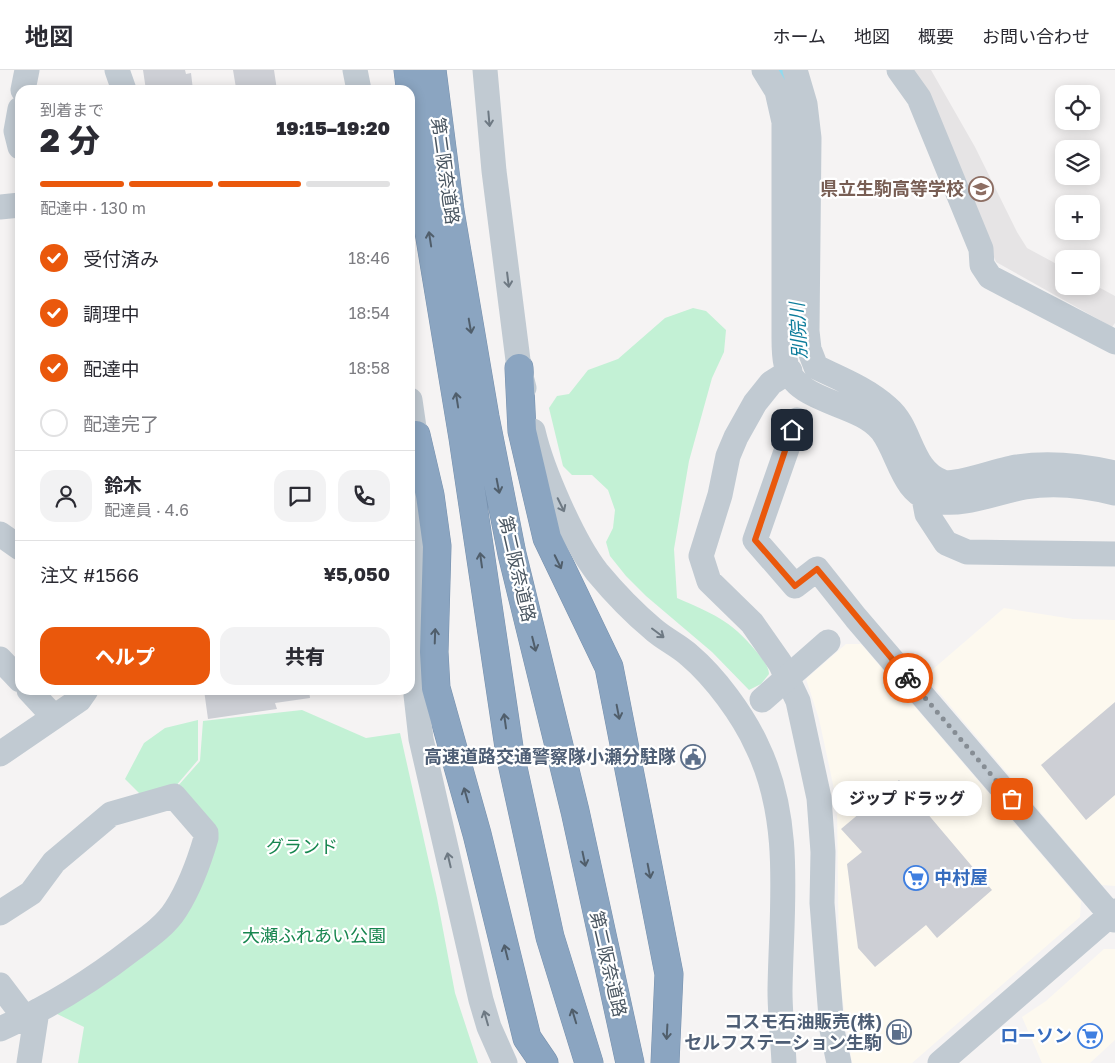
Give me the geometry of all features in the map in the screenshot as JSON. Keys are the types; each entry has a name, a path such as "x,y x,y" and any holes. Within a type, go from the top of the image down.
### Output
{"highway":[{"name":"第二阪奈道路","path":"408,70 410,85"},
{"name":"第二阪奈道路","path":"432,70 450,211 485,417 512,554 575,811 630,1063"},
{"name":"第二阪奈道路","path":"415,126 426,214 463,438 510,754 550,937 588,1063"},
{"path":"519,368 522,431 547,538 609,667 669,974 665,1063"},
{"path":"416,435 430,495 437,546 434,652 436,688 486,868 527,1038 544,1063"}],"street":[{"path":"25,85 27,70"},
{"path":"117,70 122,85"},
{"path":"355,70 357,85"},
{"path":"485,70 494,171 519,368 536,443 556,495 580,545 597,572 653,629 690,656 742,717 758,746 773,784 780,820 783,867 780,994 784,1063"},
{"path":"764,70 777,91 784,122 784,338 786,366 795,380 806,390 828,402 858,412 882,431 910,485 924,498 956,502 1027,487 1047,486 1092,488 1115,493"},
{"path":"795,70 805,104 809,138 807,331 808,349 816,367 862,388 889,408 904,426 917,459 927,473 944,482 962,480 1017,467 1046,464 1096,469 1115,474"},
{"path":"899,70 920,98 981,249 982,265 990,277 1115,342"},
{"path":"0,207 15,206"},
{"path":"790,371 771,383 755,403 736,437 728,456 720,495 701,556 709,581 752,623 780,663 798,701 819,798 823,852 822,902 832,1030 839,1063"},
{"path":"797,420 755,540 795,586 817,569 856,618 1114,915 940,1063"},
{"path":"415,429 423,508 415,651 416,695 421,739 481,1000 489,1027 505,1063"},
{"path":"924,498 927,514 946,543 967,552 1115,554"},
{"path":"0,534 15,544"},
{"path":"742,717 856,618"},
{"path":"0,659 15,675"},
{"path":"34,695 54,717"},
{"path":"0,754 80,700 83,695"},
{"path":"0,913 31,893 54,862 111,814 174,796 206,832 206,838 194,873 176,910 154,933 103,972 0,1030"},
{"path":"0,985 31,1014 30,1063"}],"shaded area":[{"name":"県立生駒高等学校","path":"912,70 931,70 975,147 1017,232 1027,248 1055,263 1055,295 1100,295 1100,288 1115,296 1115,323 1112,327 996,262 928,94"},
{"path":"1004,608 1073,619 1115,620 1115,886 1102,885 925,676"},
{"path":"846,644 861,644 1081,901 1080,917 912,1063 852,1063 839,975 837,803 819,719 806,679"},
{"path":"1104,949 1115,949 1115,1040 1090,1063 1042,1063 1022,1017 1046,1001"}],"green space":[{"path":"693,308 706,311 726,330 724,352 712,378 689,461 674,549 677,598 720,618 747,640 760,656 769,674 761,684 749,690 712,652 646,596 610,556 606,542 613,528 615,510 608,490 592,475 572,475 563,466 549,408 557,396 569,394 588,370 618,359 665,318"},
{"name":"大瀬ふれあい公園","path":"302,710 366,738 400,733 437,898 455,993 478,1063 78,1063 84,1027 51,1011 127,964 212,849 177,787 200,761 203,721"},
{"path":"198,720 198,760 175,787 142,796 125,779 144,743 165,728"}],"building":[{"path":"143,70 185,70 186,74 191,73 192,85 145,85"},
{"path":"233,70 274,70 276,85 236,85"},
{"path":"205,695 310,695 310,698 275,703 277,709 208,719"},
{"path":"1115,702 1115,795 1086,820 1041,765"},
{"name":"中村屋","path":"899,780 992,890 937,938 926,925 875,967 858,948 847,864 862,852 841,829"}],"waterway":[{"name":"別院川","path":"780,70 791,98 793,118"}],"way so far":[{"path":"908,678 1012,799"}],"place":[{"name":"県立生駒高等学校","path":"981,189"},
{"name":"高速道路交通警察隊小瀬分駐隊","path":"693,757"},
{"name":"ジップ ドラッグ","path":"1012,799"},
{"name":"中村屋","path":"916,878"},
{"name":"コスモ石油販売(株) セルフステーション生駒","path":"899,1032"},
{"name":"ローソン","path":"1090,1036"}],"route":[{"path":"792,430 755,540 795,586 817,569 908,678"}],"park label":[{"name":"グランド","path":"302,847"}]}
